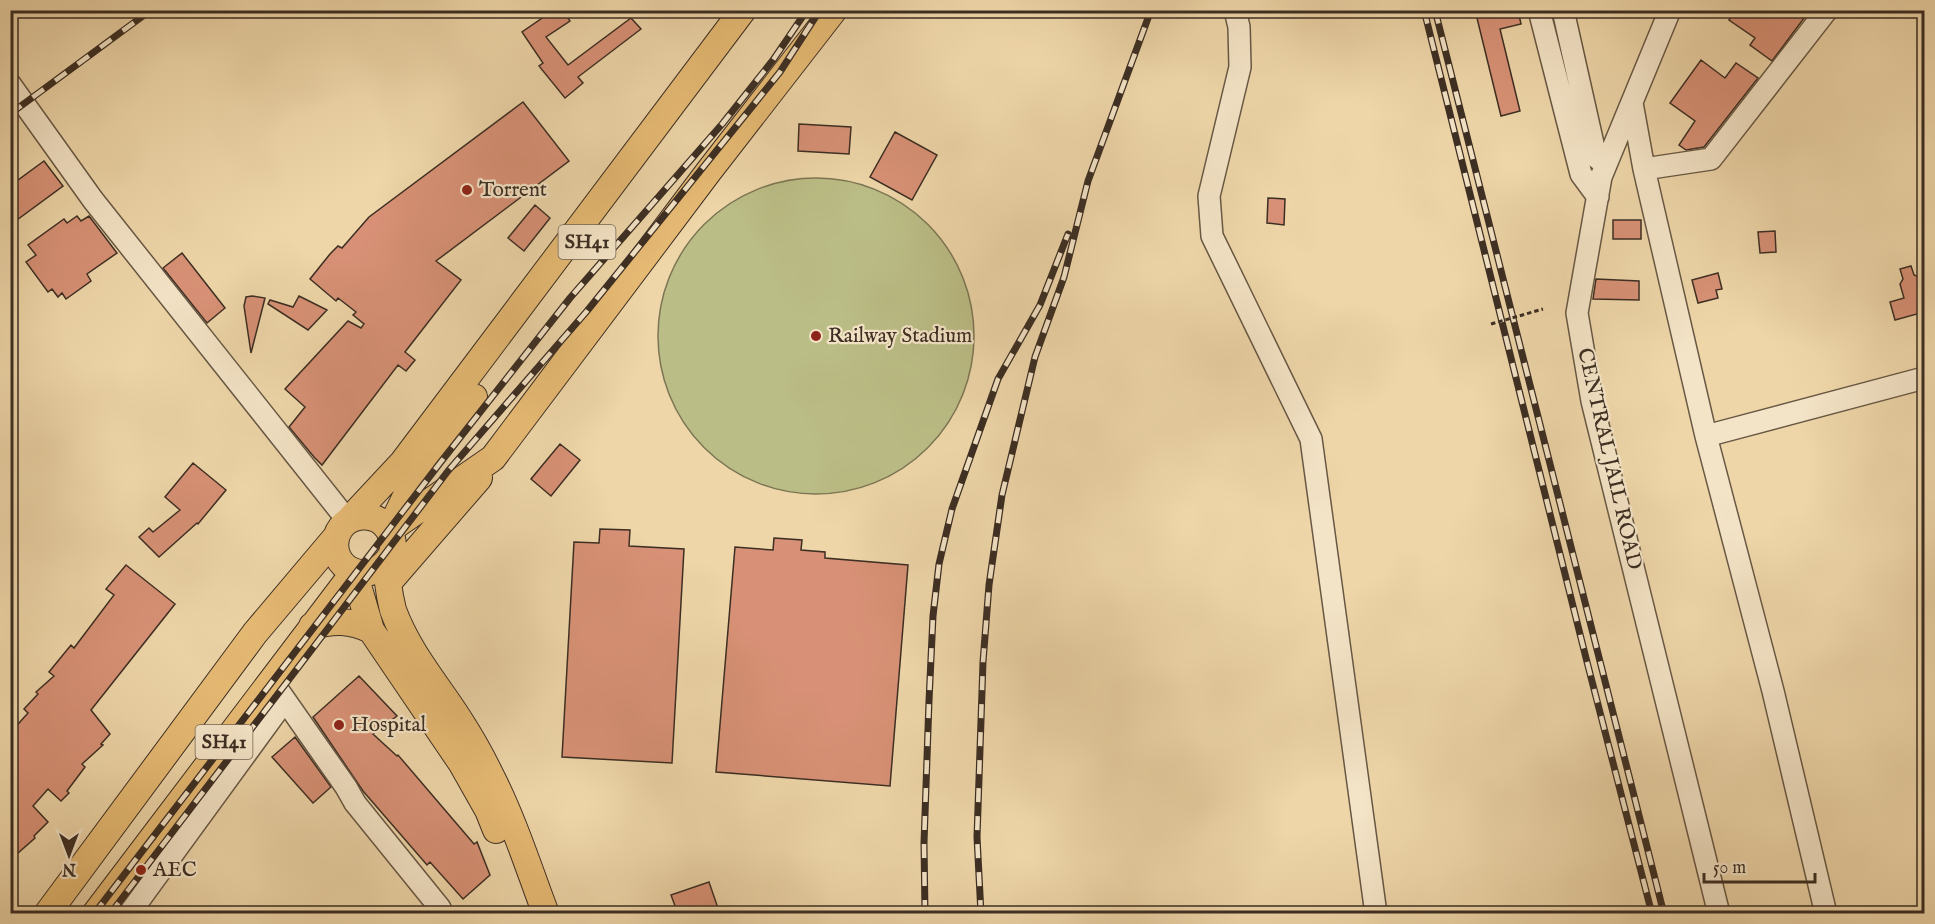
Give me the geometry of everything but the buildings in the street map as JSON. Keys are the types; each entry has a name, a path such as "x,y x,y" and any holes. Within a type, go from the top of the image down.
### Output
{"main road":[{"name":"SH41","path":"409,469 743,10"},
{"name":"SH41","path":"409,469 759,10"},
{"path":"388,583 473,487 709,171 834,10"},
{"path":"390,542 493,458"},
{"path":"409,469 386,563 377,570 366,573 354,572 345,566 335,547 342,529 409,469"},
{"path":"342,529 358,517 370,517 381,522 390,542 388,583 393,608 412,652 459,719 491,775 546,914"},
{"name":"SH41","path":"46,914 255,633 342,529"},
{"name":"SH41","path":"95,914 354,572"},
{"path":"354,572 371,630 462,764 488,810 530,914"},
{"path":"312,626 328,621 350,622 371,630"}],"street":[{"path":"1235,10 1239,27 1240,67 1209,196 1212,236 1311,439 1377,914"},
{"path":"1539,10 1581,174 1598,197"},
{"path":"1563,10 1596,157 1606,165"},
{"name":"CENTRAL JAIL ROAD","path":"1670,10 1601,177 1577,313 1592,401 1719,914"},
{"path":"1644,169 1711,159 1827,10"},
{"path":"10,84 93,200 342,529"},
{"path":"1632,103 1644,169 1706,436 1773,691 1826,914"},
{"path":"1706,436 1924,378"},
{"path":"271,680 355,803 440,908"},
{"path":"140,909 285,700"}],"path":[{"path":"1491,324 1543,309"}],"green space":[{"name":"Railway Stadium","path":"816,178 847,181 876,190 904,205 938,236 962,276 971,305 974,336 971,367 962,396 947,424 916,458 876,482 847,491 816,494 785,491 756,482 728,467 694,436 670,396 661,367 658,336 661,305 670,276 685,248 716,214 756,190 785,181"}],"railway":[{"path":"10,114 151,10"},
{"path":"94,914 440,463 570,298 723,123 773,60 807,10"},
{"path":"110,914 448,471 587,311 780,72 820,10"},
{"path":"981,914 977,837 983,662 989,585 1002,495 1035,357 1064,277 1088,181 1151,10"},
{"path":"1424,10 1652,914"},
{"path":"1435,10 1664,914"},
{"path":"925,914 924,843 929,701 933,616 939,564 952,509 998,379 1040,305 1068,234"}],"place":[{"name":"Torrent","path":"467,190"},
{"name":"Railway Stadium","path":"816,336"},
{"name":"Hospital","path":"339,725"},
{"name":"AEC","path":"141,870"}]}
